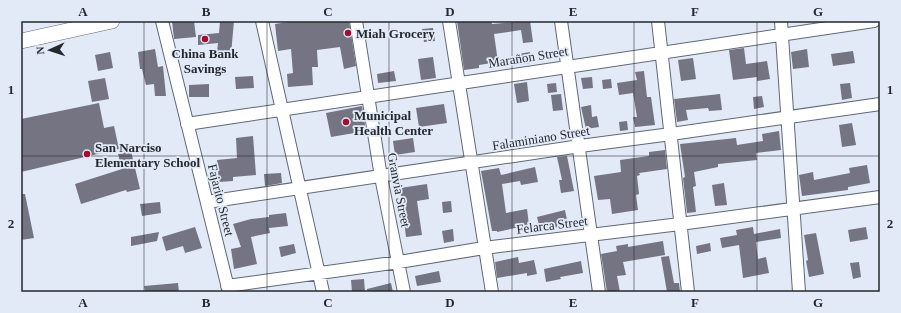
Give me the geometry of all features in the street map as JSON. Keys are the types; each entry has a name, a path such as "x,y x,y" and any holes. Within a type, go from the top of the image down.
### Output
{"main road":[{"path":"21,41 112,21"}],"street":[{"name":"Fajarito Street","path":"162,21 228,289"},
{"path":"262,21 322,292"},
{"name":"Granvia Street","path":"356,21 381,177 404,292"},
{"path":"449,21 492,292"},
{"path":"561,21 580,146 599,292"},
{"path":"658,21 688,292"},
{"path":"781,21 799,292"},
{"name":"Marañon Street","path":"187,124 459,82 874,21"},
{"name":"Falaminiano Street","path":"207,202 580,146 880,104"},
{"name":"Felarca Street","path":"228,289 484,248 680,224 880,197"}],"building":[{"path":"172,21 194,21 196,37 174,39"},
{"path":"220,21 234,21 231,54 217,52 218,43 198,45 198,35 219,33"},
{"path":"295,21 349,21 356,66 344,69 340,47 317,50 318,67 312,67 313,85 288,87 287,74 293,73 291,49 278,51 275,24"},
{"path":"457,21 491,21 492,24 530,21 533,42 523,43 521,30 494,34 498,62 479,65 479,68 464,70"},
{"path":"433,28 435,41 424,42 422,29"},
{"path":"744,48 746,64 767,61 770,79 757,81 757,77 733,80 729,50"},
{"path":"155,49 158,67 163,66 166,96 155,96 154,84 146,85 142,69 140,69 138,52"},
{"path":"807,49 809,67 793,69 791,52"},
{"path":"853,51 855,63 833,66 831,54"},
{"path":"110,52 113,68 98,71 95,55"},
{"path":"530,52 531,63 520,64 518,54"},
{"path":"433,57 436,78 421,80 418,59"},
{"path":"693,58 696,79 681,81 678,60"},
{"path":"394,71 396,81 378,83 377,74"},
{"path":"644,71 647,97 651,97 655,125 635,127 633,117 637,117 633,93 619,95 617,83 637,80 635,72"},
{"path":"253,76 254,88 236,89 235,77"},
{"path":"592,77 593,88 583,89 581,78"},
{"path":"105,78 109,99 92,102 88,81"},
{"path":"611,79 612,88 603,89 602,80"},
{"path":"527,82 529,101 517,103 514,84"},
{"path":"556,83 557,92 548,93 547,84"},
{"path":"850,83 852,98 842,100 840,84"},
{"path":"209,84 209,97 189,97 189,85"},
{"path":"561,94 563,110 553,111 551,95"},
{"path":"720,94 722,110 709,111 708,108 686,110 688,120 677,122 674,99"},
{"path":"762,96 764,107 754,109 753,97"},
{"path":"99,103 104,128 114,126 119,149 21,172 21,119"},
{"path":"444,104 447,123 419,127 416,108"},
{"path":"591,105 592,117 597,116 599,127 586,129 581,107"},
{"name":"Municipal Health Center","path":"362,106 366,131 331,137 326,113"},
{"path":"627,121 628,130 620,131 619,122"},
{"path":"852,123 856,145 842,147 839,125"},
{"path":"779,131 781,150 756,153 757,160 718,164 718,167 694,172 696,186 693,187 696,212 687,213 683,178 685,177 680,144 736,138 737,145 763,141 762,134"},
{"path":"253,136 256,175 233,177 233,181 219,182 217,160 237,158 236,138"},
{"path":"413,138 415,152 395,155 393,141"},
{"path":"665,150 667,169 639,173 640,175 637,176 639,194 636,195 638,210 612,214 610,199 598,200 594,176 621,172 620,160 649,156 649,152"},
{"path":"131,151 140,189 127,192 126,190 81,204 75,184 122,169 118,154"},
{"path":"567,156 574,191 561,193 559,180 562,180 557,157"},
{"path":"867,165 870,183 848,187 848,190 802,196 799,175 813,172 814,180 850,173 849,168"},
{"path":"535,167 538,182 521,185 520,181 502,184 506,213 527,209 529,225 497,232 492,231 481,171 499,168 501,175"},
{"path":"281,173 282,183 265,186 264,174"},
{"path":"724,183 727,205 715,206 712,185"},
{"path":"427,184 429,199 417,201 422,235 406,237 400,188"},
{"path":"21,194 25,194 34,238 21,240"},
{"path":"451,201 452,212 443,213 442,202"},
{"path":"160,202 161,213 142,216 140,204"},
{"path":"565,210 568,225 553,228 553,223 539,225 537,217"},
{"path":"286,213 288,226 269,228 270,233 251,237 257,264 234,269 231,249 241,247 233,224 251,219 269,217 269,215"},
{"path":"195,227 202,248 185,253 183,246 166,251 162,237"},
{"path":"753,227 754,234 780,229 781,238 756,242 758,259 766,257 769,273 743,278 739,245 722,248 720,238 737,235 736,230"},
{"path":"866,227 868,239 850,242 848,230"},
{"path":"453,229 454,241 444,243 442,231"},
{"path":"159,232 157,241 131,246 131,237"},
{"path":"816,233 824,274 809,277 804,235"},
{"path":"663,241 665,255 623,262 626,275 617,276 620,292 607,292 601,254 617,251 616,246 628,244 628,247"},
{"path":"710,243 711,251 697,254 696,246"},
{"path":"294,244 296,253 281,257 279,247"},
{"path":"669,256 674,283 679,283 680,292 667,292 661,257"},
{"path":"518,257 519,263 534,260 537,274 527,276 527,273 497,278 495,262"},
{"path":"581,261 583,273 560,277 561,279 546,282 544,269"},
{"path":"859,262 861,277 853,279 850,263"},
{"path":"439,271 441,282 417,286 415,276"},
{"path":"364,279 365,292 352,292 351,280"},
{"path":"178,283 179,292 145,292 144,286"},
{"path":"391,283 393,292 367,292 367,289"}],"place":[{"name":"Miah Grocery","path":"348,33"},
{"name":"China Bank Savings","path":"205,39"},
{"name":"Municipal Health Center","path":"346,122"},
{"name":"San Narciso Elementary School","path":"87,154"}]}
